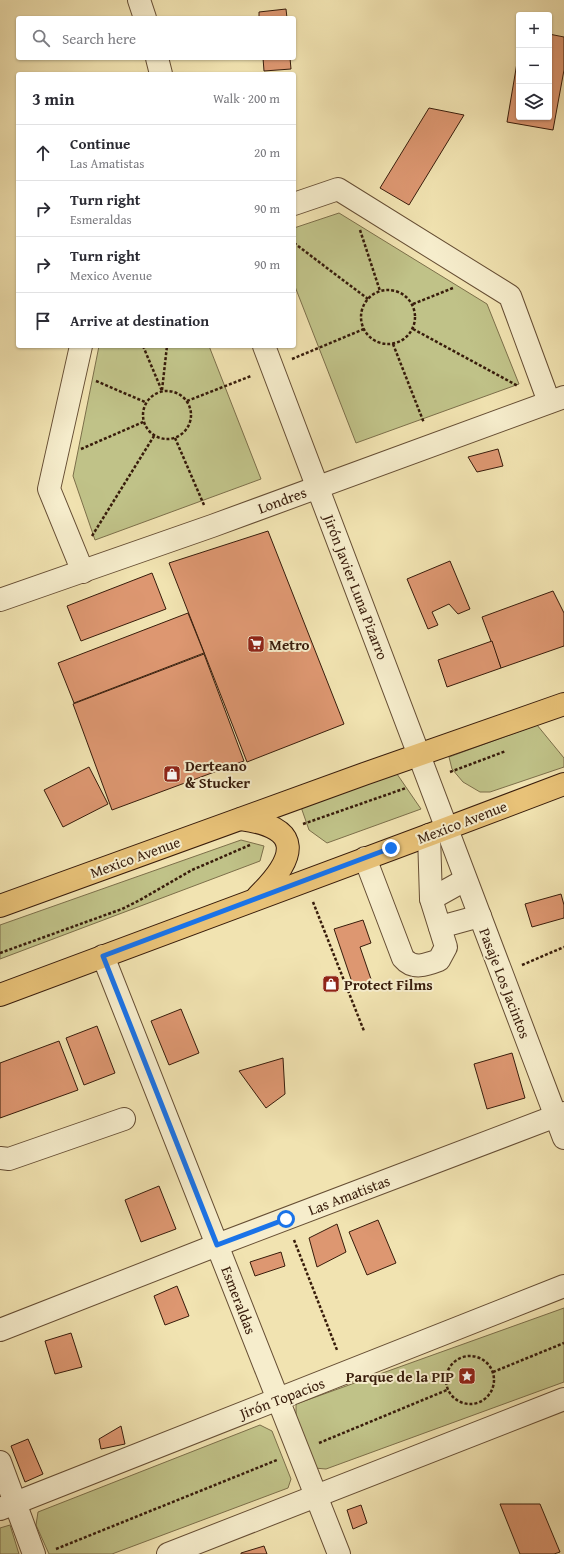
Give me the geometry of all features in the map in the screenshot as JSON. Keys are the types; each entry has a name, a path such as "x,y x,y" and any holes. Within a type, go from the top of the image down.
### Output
{"main road":[{"name":"Mexico Avenue","path":"0,906 419,754 564,704"},
{"name":"Mexico Avenue","path":"0,995 564,784"},
{"path":"241,819 258,821 275,828 285,837 288,844 287,856 281,870 268,887 254,900"}],"street":[{"path":"139,0 144,16"},
{"path":"158,60 161,72"},
{"path":"296,203 338,189 510,296 557,399"},
{"path":"80,566 49,489 81,348"},
{"name":"Jirón Javier Luna Pizarro","path":"265,348 419,754 438,832"},
{"name":"Londres","path":"0,600 80,566 212,526 557,399"},
{"path":"365,858 403,958 407,963 420,966 439,960 446,947 431,899 438,832"},
{"name":"Pasaje Los Jacintos","path":"438,832 465,880 480,916 560,1115 564,1138"},
{"path":"431,899 465,880"},
{"path":"440,927 480,916"},
{"name":"Esmeraldas","path":"103,956 339,1554"},
{"name":"Las Amatistas","path":"0,1330 217,1245 560,1115"},
{"path":"0,1158 9,1159 124,1119"},
{"name":"Jirón Topacios","path":"8,1505 564,1286"},
{"path":"168,1554 564,1399"},
{"path":"0,1462 8,1505 42,1553"}],"path":[{"path":"349,196 380,291"},
{"path":"296,245 368,299"},
{"path":"413,304 480,277"},
{"path":"390,290 399,292 407,297 413,304 416,313 416,321 408,336 401,342 393,344 384,344 369,336 364,329 361,320 361,311 368,299 380,291 390,290"},
{"path":"187,401 364,329"},
{"path":"413,329 557,399"},
{"path":"393,344 433,445"},
{"path":"144,348 162,391"},
{"path":"162,391 167,348"},
{"path":"75,372 146,402"},
{"path":"162,391 176,392 187,401 191,415 190,422 187,429 175,438 164,439 154,436 143,422 142,415 146,402 150,397 162,391"},
{"path":"55,461 143,422"},
{"path":"80,566 154,436"},
{"path":"175,438 212,526"},
{"path":"305,881 364,1031"},
{"path":"502,973 564,947"},
{"path":"286,1219 346,1372"},
{"path":"494,1372 564,1343"},
{"path":"469,1355 484,1359 494,1372 494,1387 490,1394 478,1403 463,1403 457,1401 447,1390 445,1382 446,1374 454,1361 461,1357 469,1355"},
{"path":"42,1553 447,1390"}],"green space":[{"path":"339,213 487,304 519,384 356,443 296,289 296,227"},
{"path":"99,348 210,348 261,479 95,540 73,476"},
{"path":"537,725 564,758 564,767 490,792 480,792 463,782 452,769 449,757"},
{"path":"397,774 421,809 327,843 309,830 301,807"},
{"path":"241,840 264,846 260,861 0,959 0,925"},
{"path":"564,1308 564,1382 326,1469 314,1468 296,1415 296,1404"},
{"path":"260,1425 272,1431 291,1479 288,1488 112,1554 49,1554 36,1525 38,1512"},
{"path":"10,1525 19,1554 0,1554 0,1528"}],"building":[{"path":"286,9 287,16 259,16 259,12"},
{"path":"552,35 564,37 564,70 553,130 507,122 516,69 516,120 552,120"},
{"path":"263,60 290,60 291,69 264,71"},
{"path":"429,108 464,115 409,205 380,188"},
{"path":"498,449 503,466 477,472 468,457"},
{"name":"Metro","path":"268,531 344,724 247,762 169,563"},
{"path":"450,561 470,609 458,614 449,604 432,612 438,625 428,629 407,579"},
{"path":"152,573 166,609 81,641 67,606"},
{"path":"553,591 564,613 564,646 501,668 482,617"},
{"path":"188,613 204,653 74,703 58,663"},
{"path":"492,641 501,668 447,687 438,660"},
{"path":"204,654 244,761 112,810 73,704"},
{"path":"89,767 108,804 63,827 44,790"},
{"path":"561,894 564,905 564,918 532,927 525,904"},
{"path":"363,920 371,943 360,947 372,982 354,988 334,929"},
{"path":"181,1009 199,1053 169,1065 151,1021"},
{"path":"97,1026 115,1073 84,1085 66,1038"},
{"path":"59,1041 78,1090 0,1118 0,1063"},
{"path":"512,1053 525,1098 487,1109 474,1064"},
{"path":"283,1058 285,1094 266,1108 239,1071"},
{"path":"159,1186 176,1229 141,1242 125,1200"},
{"path":"378,1220 396,1263 367,1275 349,1232"},
{"path":"337,1224 346,1252 317,1267 309,1238"},
{"path":"281,1252 285,1266 255,1276 250,1262"},
{"path":"177,1286 189,1316 165,1325 154,1296"},
{"path":"71,1333 82,1367 55,1374 45,1341"},
{"path":"121,1426 125,1444 101,1449 99,1439"},
{"path":"28,1439 43,1474 25,1482 11,1446"},
{"path":"500,1504 540,1504 560,1552 554,1554 520,1554"},
{"path":"361,1505 367,1523 353,1529 347,1510"},
{"path":"264,1546 267,1554 241,1554 241,1553"}],"place":[{"name":"Metro","path":"256,644"},
{"name":"Derteano & Stucker","path":"172,774"},
{"name":"Protect Films","path":"331,984"},
{"name":"Parque de la PIP","path":"467,1376"}],"route":[{"path":"286,1219 217,1245 103,956 391,848"}]}
